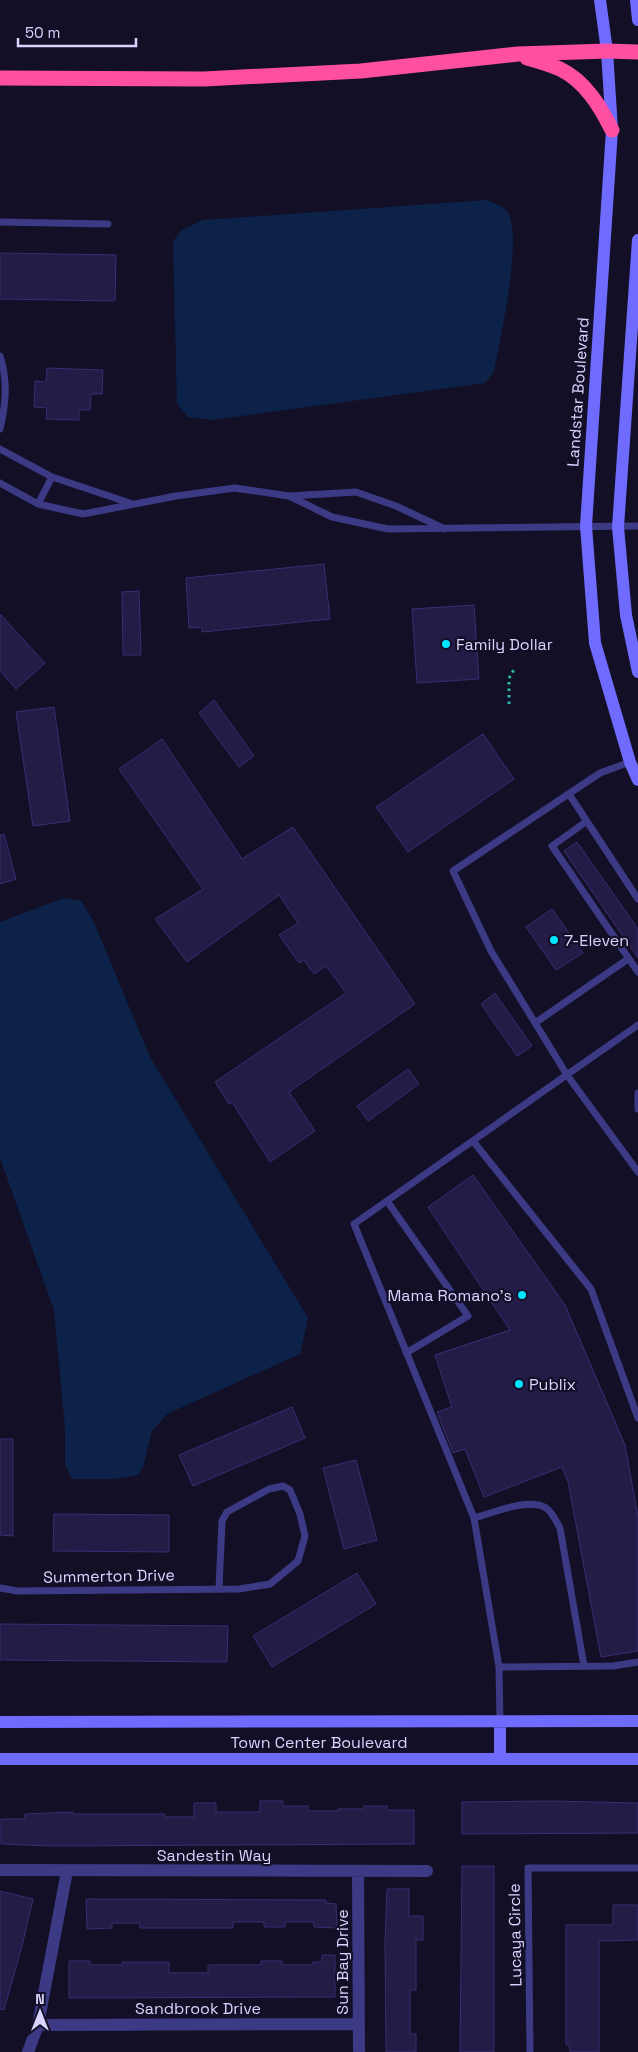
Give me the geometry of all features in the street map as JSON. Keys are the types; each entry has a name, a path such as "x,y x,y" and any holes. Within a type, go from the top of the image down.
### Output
{"highway":[{"path":"0,78 204,79 361,72 518,54 607,51 638,52"},
{"path":"518,54 560,69 572,77 585,88 599,106 612,130"}],"main road":[{"name":"Landstar Boulevard","path":"600,0 607,51 612,130 586,526 595,643 630,762 638,780"},
{"path":"636,0 638,20"},
{"path":"638,240 618,527 626,614 638,672"},
{"name":"Town Center Boulevard","path":"0,1722 638,1721"},
{"path":"500,1722 500,1759"},
{"name":"Town Center Boulevard","path":"0,1759 638,1759"}],"street":[{"name":"Sandestin Way","path":"0,1870 427,1871"},
{"path":"28,2052 38,2025 67,1871"},
{"name":"Sun Bay Drive","path":"358,1871 359,2052"},
{"name":"Sandbrook Drive","path":"38,2025 358,2024"}],"lane":[{"path":"0,222 108,224"},
{"path":"0,356 5,374 5,407 0,428"},
{"path":"0,449 52,477 130,504"},
{"path":"38,504 52,477"},
{"path":"0,483 38,504 82,514 130,504 235,488 289,496 356,492 396,506 445,529"},
{"path":"289,496 332,518 388,529 638,526"},
{"path":"630,762 600,773 454,871 491,951 535,1023 567,1075 638,1172"},
{"path":"569,794 638,899"},
{"path":"587,821 552,846 638,972"},
{"path":"535,1023 628,959"},
{"path":"500,1722 499,1666 474,1518 354,1224 638,1025"},
{"path":"638,1092 638,1109"},
{"path":"473,1141 591,1289 638,1418"},
{"path":"386,1202 468,1316 406,1353"},
{"name":"Summerton Drive","path":"0,1588 17,1591 239,1589 270,1584 298,1561 305,1536 300,1514 290,1490 283,1486 269,1489 227,1512 222,1521 219,1588"},
{"path":"474,1518 525,1504 537,1504 548,1509 554,1517 560,1528 584,1666"},
{"path":"499,1666 613,1666 638,1662"},
{"name":"Lucaya Circle","path":"530,2052 528,1868 638,1868"}],"path":[{"path":"509,704 509,678 515,668"}],"water":[{"path":"487,200 505,209 511,220 513,238 509,287 501,337 494,372 485,383 211,420 188,417 177,404 173,241 182,230 203,220"},
{"path":"64,898 81,901 93,920 150,1057 308,1318 300,1354 167,1414 152,1431 143,1467 138,1475 115,1479 72,1479 65,1464 65,1428 54,1310 0,1158 0,922"}],"building":[{"path":"0,253 116,255 115,301 0,299"},
{"path":"47,368 103,370 102,394 91,394 90,410 79,410 79,420 46,419 47,408 34,407 35,381 46,382"},
{"path":"324,564 330,619 202,632 202,627 189,628 186,578"},
{"path":"139,591 141,655 123,655 122,592"},
{"name":"Family Dollar","path":"474,605 479,679 417,683 412,609"},
{"path":"0,614 45,663 16,689 0,671"},
{"path":"214,700 254,756 239,767 199,713"},
{"path":"54,707 70,821 33,826 16,712"},
{"path":"483,734 514,779 408,852 376,807"},
{"path":"162,739 242,859 293,827 415,1004 289,1092 315,1131 270,1162 232,1102 229,1104 215,1082 346,993 326,966 314,974 304,960 299,963 279,935 298,923 279,895 187,962 155,919 203,889 119,769"},
{"path":"4,834 16,879 0,884 0,835"},
{"name":"7-Eleven","path":"577,842 638,929 638,958 564,851"},
{"name":"7-Eleven","path":"552,909 583,953 556,970 526,927"},
{"path":"495,993 532,1046 517,1056 481,1004"},
{"path":"408,1069 419,1084 368,1121 357,1106"},
{"path":"473,1175 565,1305 625,1445 638,1517 638,1651 601,1657 568,1482 562,1467 484,1497 465,1449 453,1453 437,1412 452,1407 435,1355 510,1330 428,1207"},
{"path":"292,1407 305,1438 193,1486 179,1455"},
{"path":"0,1439 13,1439 13,1536 0,1535"},
{"path":"356,1460 377,1540 344,1549 323,1468"},
{"path":"54,1514 169,1515 169,1552 53,1551"},
{"path":"357,1573 376,1604 272,1667 253,1636"},
{"path":"0,1624 228,1626 227,1662 0,1660"},
{"path":"260,1801 283,1801 283,1806 308,1806 308,1811 364,1809 364,1806 387,1806 387,1810 414,1810 414,1844 51,1846 1,1844 1,1819 25,1819 25,1814 73,1812 73,1814 165,1814 165,1817 194,1817 194,1803 216,1803 216,1812 260,1812"},
{"path":"552,1801 638,1803 638,1833 462,1834 462,1802"},
{"path":"462,1866 494,1866 494,2052 460,2052"},
{"path":"387,1889 409,1889 409,1916 423,1916 423,1940 416,1940 416,1990 410,1990 410,2034 416,2034 416,2052 386,2052 385,1942"},
{"path":"0,1891 33,1899 4,2010 0,2009"},
{"path":"86,1899 326,1900 326,1903 336,1904 337,1928 314,1927 314,1922 285,1922 285,1927 264,1927 264,1922 233,1922 233,1928 140,1928 140,1923 112,1923 112,1928 87,1929"},
{"path":"613,1905 638,1905 638,1940 599,1941 599,2052 570,2052 569,2045 566,2045 566,1925 613,1925"},
{"path":"322,1955 335,1955 335,1997 69,1998 69,1961 90,1961 90,1965 122,1965 122,1962 169,1962 169,1973 208,1973 208,1965 261,1965 261,1961 282,1961 282,1965 313,1965 313,1962 322,1962"}],"place":[{"name":"Family Dollar","path":"446,644"},
{"name":"7-Eleven","path":"554,940"},
{"name":"Mama Romano's","path":"522,1295"},
{"name":"Publix","path":"519,1384"}]}
